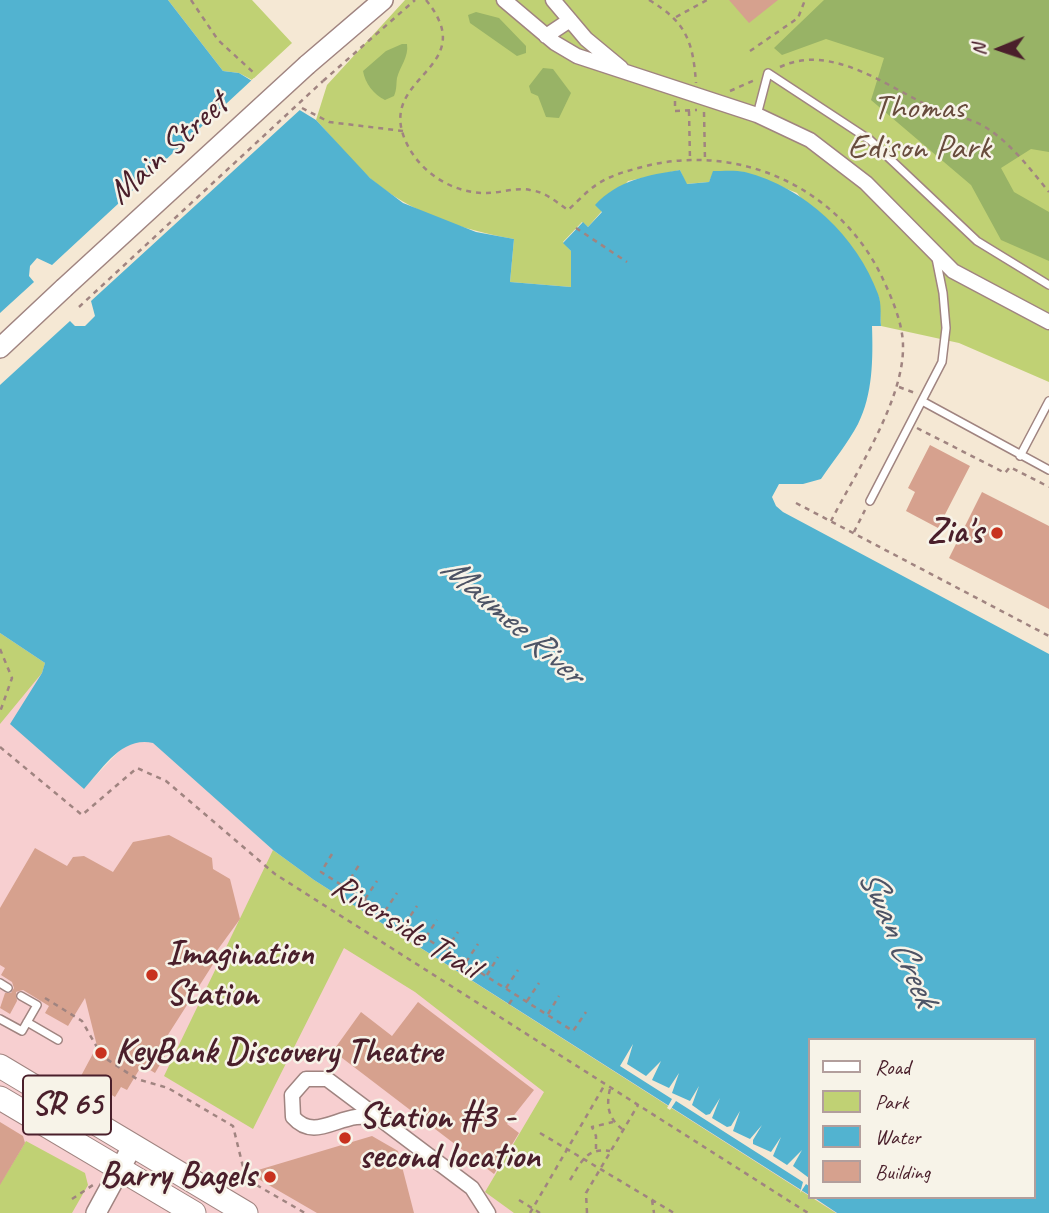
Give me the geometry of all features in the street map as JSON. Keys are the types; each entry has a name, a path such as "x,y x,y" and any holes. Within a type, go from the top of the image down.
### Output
{"main road":[{"name":"Main Street","path":"0,348 307,65 383,0"},
{"name":"SR 65","path":"0,1066 246,1213"},
{"name":"SR 65","path":"0,1098 194,1213"},
{"path":"96,1213 122,1170 133,1145"}],"street":[{"path":"504,0 546,36 577,56 698,92 757,115 831,153 866,183 935,254 971,283 1049,322"},
{"path":"553,0 586,39 628,72"},
{"path":"546,36 570,20"},
{"path":"378,1118 358,1116 326,1127 306,1127 293,1117 292,1095 306,1079 327,1079 472,1188 488,1213"}],"lane":[{"path":"757,115 768,74 870,140 977,242 1049,285"},
{"path":"870,501 942,362 946,328 943,293 935,254"},
{"path":"923,399 1049,470"},
{"path":"1020,456 1049,401"},
{"path":"0,983 8,988"},
{"path":"0,1018 22,1031 37,1005 20,996"},
{"path":"27,1022 58,1040"}],"path":[{"path":"191,0 218,40 254,73"},
{"path":"79,307 323,81 415,0"},
{"path":"426,0 439,16 444,32 443,49 406,96 400,111 404,140 434,176 462,192 488,193 527,189 544,193 568,210 596,185 622,172 690,160 705,160 755,168 800,187 838,214 872,258 891,296 903,344 899,387 831,521"},
{"path":"649,0 676,17 692,46 705,160"},
{"path":"676,17 707,0"},
{"path":"750,51 799,19 805,0"},
{"path":"725,92 737,90 797,59 818,59 862,72 931,107 983,125 1007,144 1049,192"},
{"path":"690,160 698,92"},
{"path":"302,108 329,122 403,131"},
{"path":"576,228 627,262"},
{"path":"899,387 923,399"},
{"path":"910,424 1005,473 1010,467 1049,487"},
{"path":"853,533 870,501"},
{"path":"796,503 1049,636"},
{"path":"0,649 12,678 0,712"},
{"name":"Riverside Trail","path":"0,747 82,815 137,768 166,781 275,874 808,1213"},
{"path":"332,854 321,872 573,1031 586,1012"},
{"path":"345,887 359,865"},
{"path":"365,899 377,881"},
{"path":"385,911 397,893"},
{"path":"364,911 370,902"},
{"path":"405,924 417,906"},
{"path":"426,937 437,920"},
{"path":"446,950 458,932"},
{"path":"466,962 478,944"},
{"path":"486,975 498,957"},
{"path":"506,988 518,970"},
{"path":"527,1001 538,983"},
{"path":"35,992 82,1021 102,1056 137,1079 168,1088 233,1126 246,1179 305,1213"},
{"path":"509,1004 516,994"},
{"path":"548,1014 559,996"},
{"path":"530,1213 604,1085"},
{"path":"610,1089 608,1109 613,1122 623,1130"},
{"path":"587,1213 586,1193 638,1105"},
{"path":"596,1149 596,1136 592,1127 613,1122"},
{"path":"540,1133 674,1213"},
{"path":"570,1180 583,1159 596,1149 610,1151"},
{"path":"72,1199 93,1185"},
{"path":"652,1199 654,1213"},
{"path":"519,1200 540,1213"}],"shaded area":[{"path":"0,633 45,663 83,789 126,744 141,740 153,742 273,850 314,880 808,1195 808,1199 815,1199 837,1213 0,1213"}],"green space":[{"path":"168,0 252,0 292,43 252,80 239,73 223,71"},
{"name":"Thomas Edison Park","path":"405,0 1049,0 1049,382 959,343 881,326 879,297 797,193 744,172 714,171 709,182 686,184 680,170 628,181 588,227 582,222 563,242 571,251 571,287 510,282 514,239 456,225 420,211 386,191 350,158 316,120 327,85"},
{"path":"824,0 1049,0 1049,152 1031,149 1001,168 1014,192 1049,212 1049,261 1001,240 971,185 871,100 884,58 826,39 782,55 774,48"},
{"path":"476,12 499,18 526,46 526,53 517,56 470,23 468,15"},
{"path":"407,44 407,53 397,78 395,94 385,100 371,88 363,71 386,51"},
{"path":"543,68 553,69 571,93 559,118 546,117 538,96 531,93 529,86"},
{"path":"0,633 45,663 42,673 0,724"},
{"path":"273,850 314,880 808,1195 808,1199 814,1199 836,1213 514,1213 485,1192 544,1092 415,992 344,948 253,1129 164,1076"},
{"path":"26,1141 85,1173 88,1185 72,1213 0,1213 0,1184"}],"water":[{"path":"0,0 168,0 223,71 239,73 316,120 370,178 403,203 476,232 514,239 510,282 571,287 571,251 563,243 583,222 588,227 602,212 595,205 624,184 680,170 687,184 709,182 713,171 741,171 788,189 826,217 857,253 878,294 881,326 872,326 872,364 867,401 854,431 821,479 803,484 779,484 772,497 776,506 1049,654 1049,1213 837,1213 816,1199 1035,1199 1035,1038 808,1038 808,1194 314,880 273,850 153,743 132,744 114,755 84,789 10,724 42,673 45,663 0,633"}],"pier":[{"path":"254,78 302,108 91,301 95,316 85,326 75,326 70,321 0,385 0,313 34,282 29,276 30,266 37,258 52,265"},
{"path":"633,1044 627,1064 646,1076 661,1061 652,1080 669,1088 679,1073 672,1093 690,1101 699,1086 692,1105 706,1115 710,1114 720,1098 712,1118 727,1127 731,1126 740,1111 733,1131 750,1139 762,1125 753,1144 771,1152 781,1137 773,1156 787,1165 802,1150 793,1166 808,1177 808,1185 806,1184 800,1193 803,1182 676,1101 670,1110 667,1108 672,1099 620,1066"}],"building":[{"path":"729,0 778,0 749,23"},
{"path":"930,445 970,466 938,528 906,511 915,492 908,488"},
{"path":"982,492 1049,526 1049,609 949,558"},
{"path":"169,835 212,858 213,869 230,879 240,919 216,952 217,958 164,1041 171,1046 155,1073 142,1065 127,1090 121,1087 115,1097 81,1076 97,1046 85,998 68,1026 45,1013 49,1006 23,990 16,992 17,1001 10,1014 0,1008 5,993 11,993 14,988 12,982 1,975 5,968 0,965 0,908 35,848 67,866 73,857 84,856 113,872 133,842"},
{"path":"418,1002 534,1090 507,1124 519,1133 494,1174 333,1051 361,1012 392,1036"},
{"path":"0,1122 23,1136 25,1143 0,1185"},
{"path":"372,1136 398,1151 414,1213 317,1213 248,1173"}],"place":[{"name":"Zia's","path":"997,533"},
{"name":"Imagination Station","path":"152,975"},
{"name":"KeyBank Discovery Theatre","path":"101,1053"},
{"name":"Station #3 - second location","path":"345,1138"},
{"name":"Barry Bagels","path":"270,1177"}],"water label":[{"name":"Maumee River","path":"512,621"},
{"name":"Swan Creek","path":"897,938"}]}
